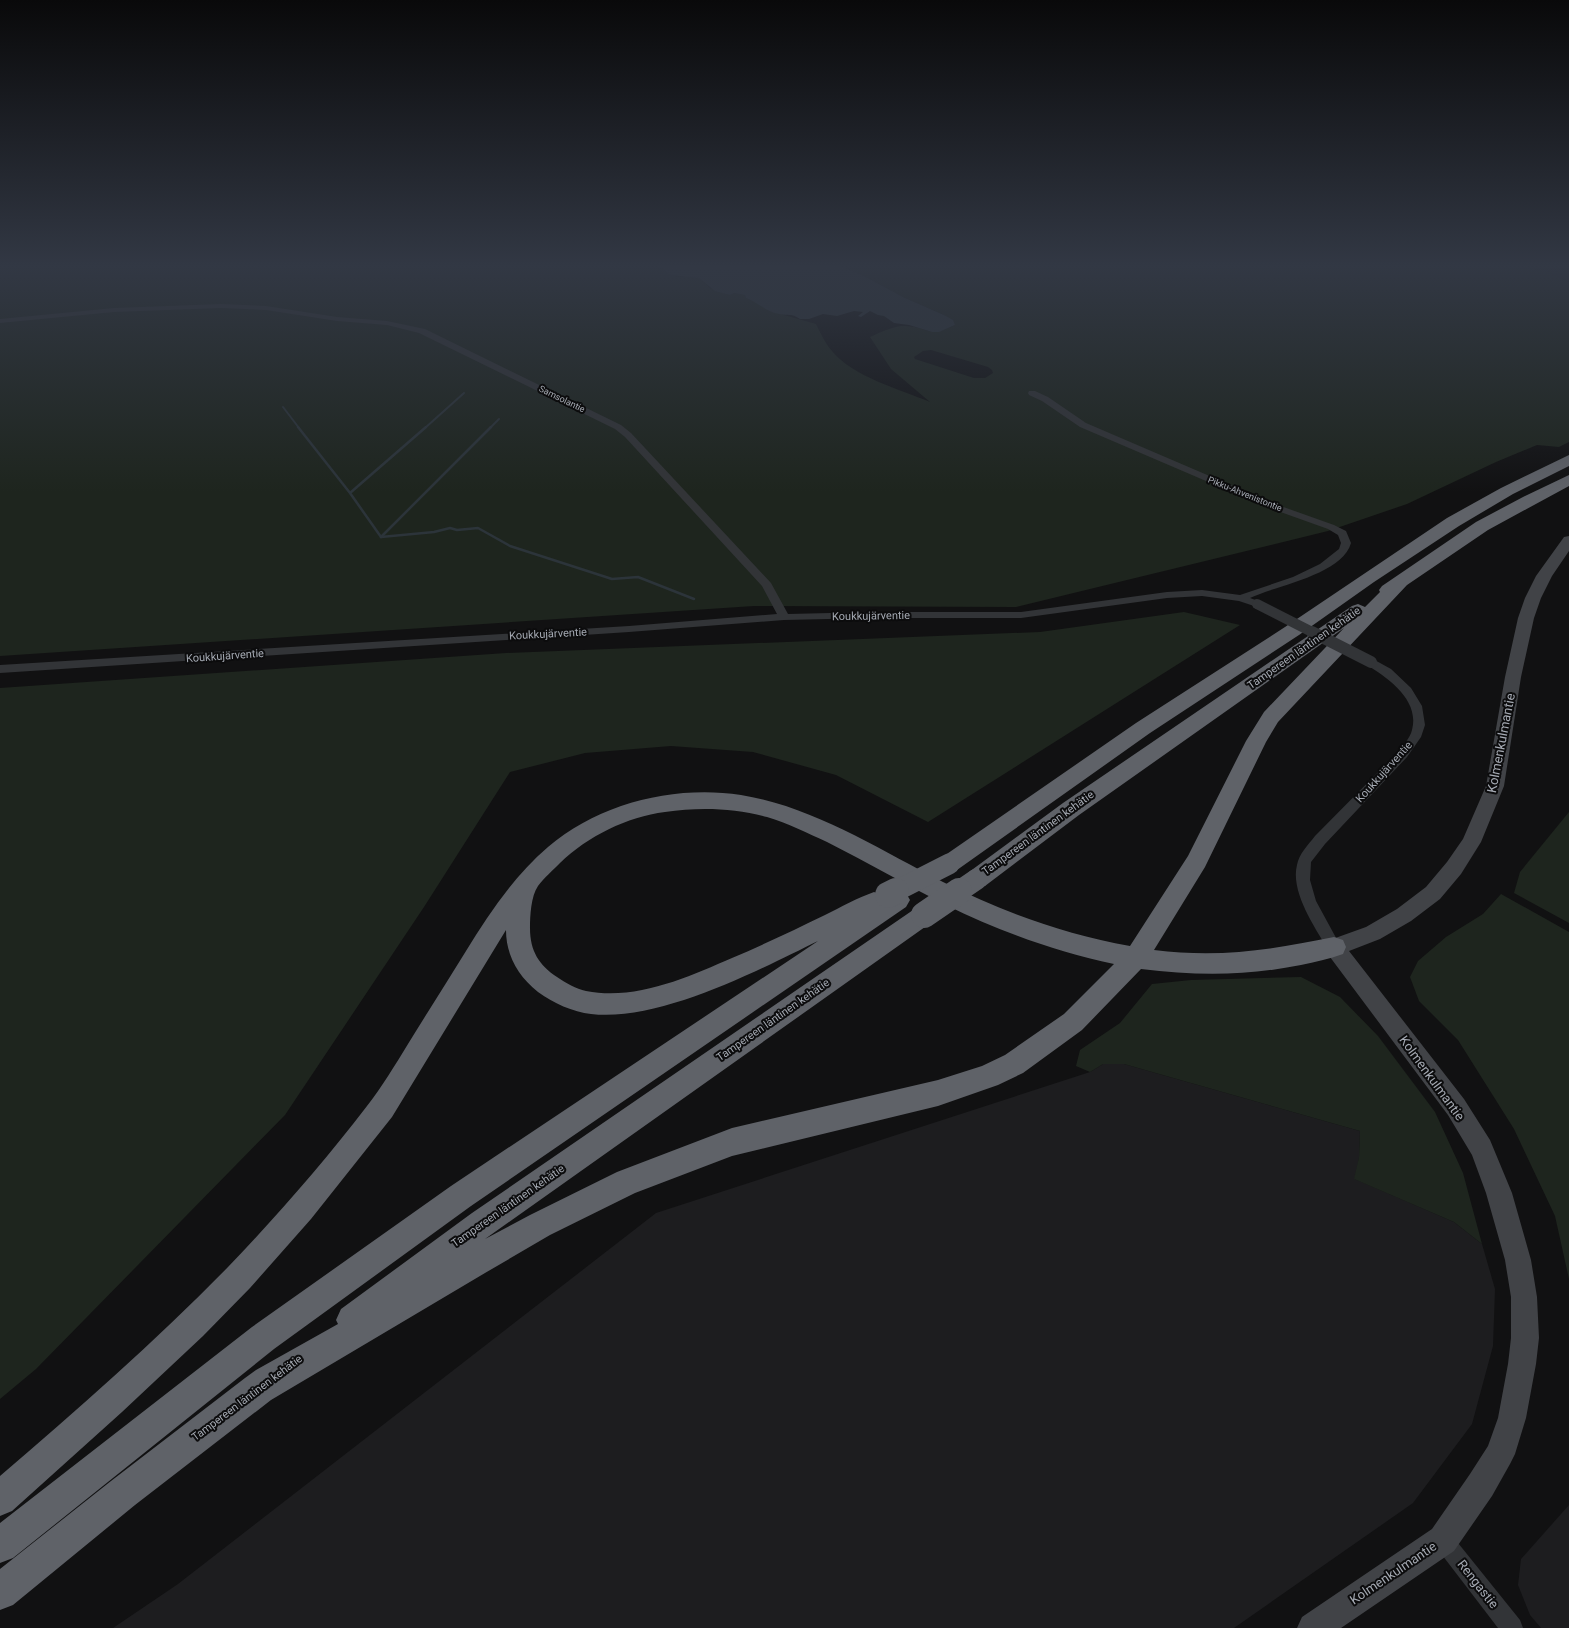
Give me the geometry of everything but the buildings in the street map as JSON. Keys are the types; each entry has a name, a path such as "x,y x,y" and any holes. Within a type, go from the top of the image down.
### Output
{"highway":[{"name":"Tampereen läntinen kehätie","path":"0,1545 257,1343 461,1196 893,897 949,864 1143,728 1292,631 1368,578 1453,522 1507,491 1569,460"},
{"name":"Tampereen läntinen kehätie","path":"0,1592 123,1493 257,1390 482,1223 977,879 1071,809 1401,581 1482,526 1569,480"},
{"path":"257,1390 481,1258 540,1225 627,1182 732,1142 938,1093 988,1076 1014,1064 1074,1022 1136,958 1197,861 1256,741 1271,717 1401,581"},
{"path":"0,1499 72,1436 220,1297 285,1227 382,1108 500,918 525,885 540,868 571,842 601,823 654,805 681,800 733,802 776,812 821,829 979,910 1025,928 1075,944 1136,958 1195,964 1230,964 1264,961 1334,947"},
{"path":"525,885 518,919 518,936 521,952 527,965 543,981 560,991 574,998 592,1003 634,1002 662,997 695,985 893,897"}],"street":[{"name":"Samsolantie","path":"440,340 618,427 628,435 767,585 784,618"},
{"name":"Pikku-Ahvenistontie","path":"1032,393 1045,399 1083,425 1272,506 1331,527 1342,533 1346,543 1344,550 1324,566 1297,579 1252,592 1241,598"},
{"name":"Kolmenkulmantie","path":"1313,1628 1443,1540 1481,1485 1500,1454 1512,1418 1522,1364 1525,1338 1524,1297 1518,1260 1499,1192 1480,1148 1456,1107 1334,947 1372,933 1404,915 1433,893 1454,868 1470,842 1495,786 1513,677 1526,618 1533,598 1544,576 1569,540"},
{"name":"Koukkujärventie","path":"0,670 784,618 873,615 1021,615 1181,594 1202,593 1241,598 1257,604 1371,662 1391,674 1405,686 1416,708 1419,725 1412,742 1403,754 1320,840 1308,855 1303,869 1306,891 1312,910 1334,947"},
{"name":"Rengastie","path":"1443,1540 1512,1628"}],"shaded area":[{"path":"0,340 824,340 841,360 852,368 864,375 930,402 891,369 872,340 1569,340 1569,442 1559,447 1537,445 1496,462 1407,504 1328,531 1016,607 754,606 0,656","holes":["931,350 988,367 993,373 985,378 974,378 915,359 914,357 923,351"]},
{"path":"1184,612 1240,625 928,822 836,775 753,752 671,746 585,753 510,772 424,907 285,1115 36,1369 0,1399 0,688 506,653 1040,632"},
{"path":"1569,812 1569,923 1514,893 1520,872"},
{"path":"1501,894 1569,932 1569,1279 1555,1216 1514,1129 1458,1040 1419,1001 1410,977 1418,961 1446,937 1483,914"},
{"path":"1301,977 1340,997 1378,1036 1435,1112 1463,1173 1482,1244 1454,1222 1354,1179 1359,1157 1360,1131 1124,1064 1103,1064 1090,1072 1076,1066 1080,1050 1120,1023 1152,984 1191,980"},
{"path":"1103,1064 1124,1064 1360,1131 1359,1158 1355,1179 1454,1222 1482,1244 1495,1289 1493,1346 1472,1424 1413,1503 1234,1628 113,1628 178,1584 656,1213 1090,1072"},
{"path":"1569,1505 1569,1628 1541,1628 1530,1615 1518,1585 1521,1559"}],"waterway":[{"path":"425,428 464,393"},
{"path":"283,407 299,428"},
{"path":"381,537 499,419"},
{"path":"298,427 350,493"},
{"path":"350,493 426,427"},
{"path":"350,493 381,537"},
{"path":"381,537 434,532 450,528 457,530 478,528 510,546 612,579 638,577 694,599"}]}
